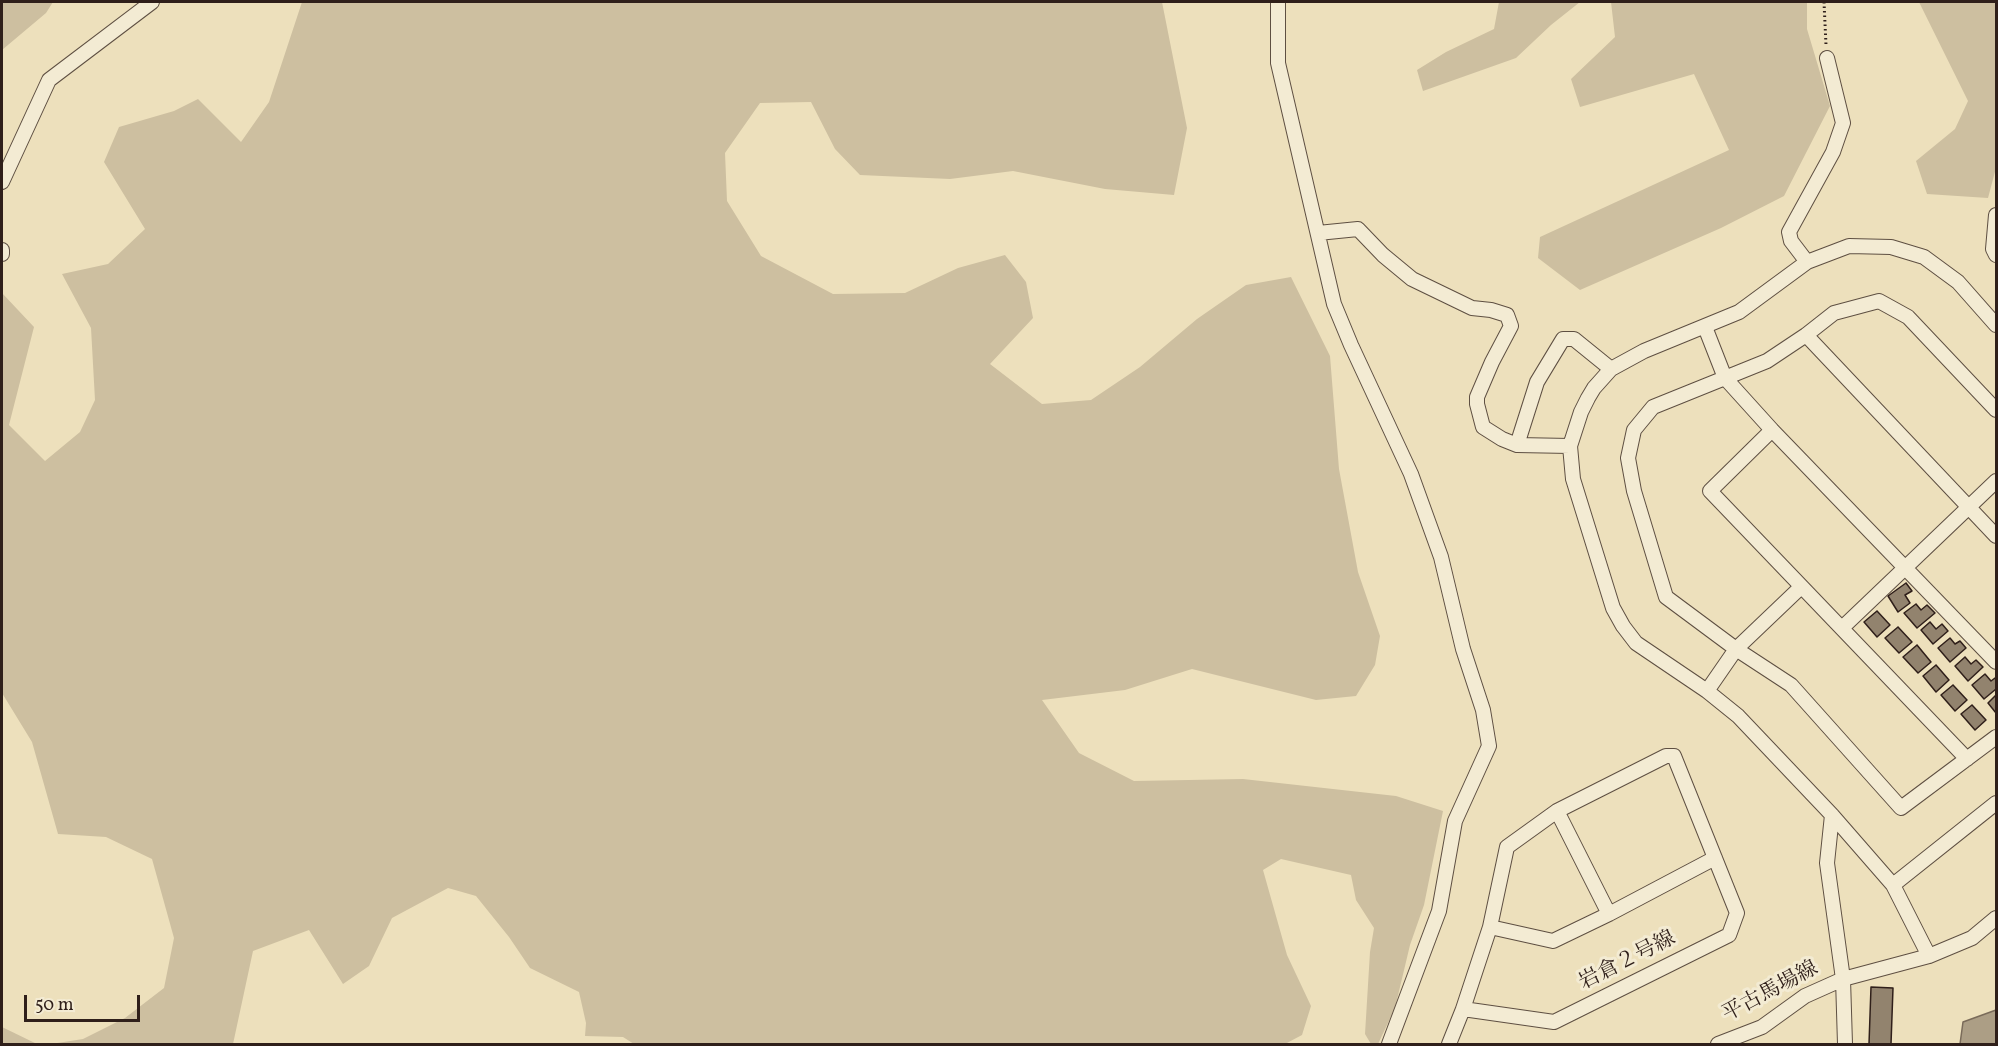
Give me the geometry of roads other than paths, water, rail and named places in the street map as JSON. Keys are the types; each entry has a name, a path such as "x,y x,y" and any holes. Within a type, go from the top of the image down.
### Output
{"street":[{"path":"2,182 49,80 152,2"},
{"path":"1278,2 1278,63 1334,304 1411,474 1441,557 1463,649 1483,710 1489,746 1455,821 1439,911 1389,1044"},
{"path":"1807,262 1791,241 1789,232 1833,152 1843,123 1827,58"},
{"path":"1996,214 1993,249 1996,255"},
{"path":"1318,233 1358,229 1383,255 1412,279 1472,308 1507,315 1511,326 1477,397 1483,427 1517,445 1570,446"},
{"path":"1929,956 1893,885 1832,815 1738,716 1707,691 1636,643 1613,608 1573,479 1570,446 1584,405 1594,388 1611,369 1644,351 1739,312 1807,262 1849,246 1891,247 1924,257 1958,282 1996,325"},
{"path":"1996,410 1908,317 1879,301 1834,312 1806,336 1767,361 1653,407 1634,430 1628,458 1634,491 1666,597 1736,649 1791,684 1901,808 1996,737"},
{"path":"1705,327 1725,378 1772,430 1996,662"},
{"path":"1806,336 1996,536"},
{"path":"1517,445 1537,382 1563,339 1574,339 1611,369"},
{"path":"1772,430 1710,491 1967,759"},
{"path":"1842,628 1996,481"},
{"path":"1707,691 1736,649 1802,587"},
{"name":"岩倉２号線","path":"1463,1009 1554,1022 1729,935 1737,913 1674,756 1666,756 1557,811"},
{"path":"1893,885 1996,803"},
{"path":"1449,1044 1490,927 1507,847 1557,811 1609,914"},
{"path":"1832,815 1827,863 1843,979 1845,1044"},
{"path":"1490,927 1553,940 1609,914 1715,858"},
{"name":"平古馬場線","path":"1718,1044 1762,1027 1805,996 1843,979 1929,956 1972,938 1996,918"}]}
